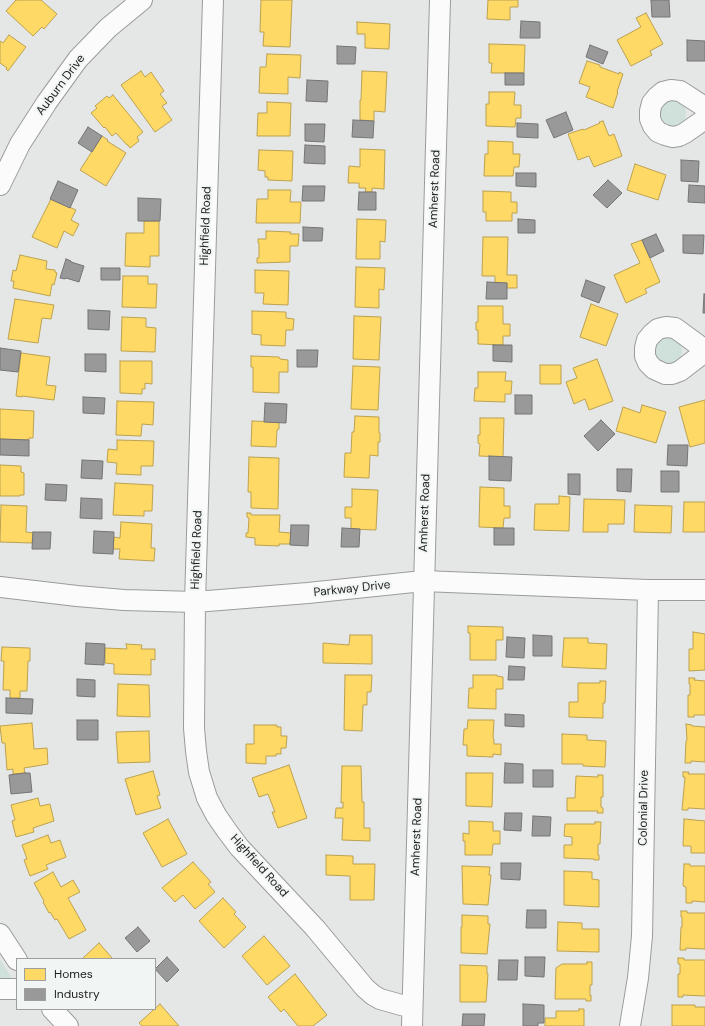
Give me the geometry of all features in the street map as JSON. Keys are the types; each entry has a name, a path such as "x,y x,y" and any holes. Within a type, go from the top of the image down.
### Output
{"street":[{"name":"Auburn Drive","path":"0,185 20,144 47,102 78,59 108,28 142,0"},
{"name":"Highfield Road","path":"213,0 195,602 194,728 199,772 207,798 216,815 239,847 315,928 365,988 373,995 412,1017"},
{"name":"Amherst Road","path":"412,1017 440,0"},
{"path":"705,107 680,91 671,90 663,92 657,96 652,103 650,111 650,119 653,126 658,132 665,136 679,136 686,133 705,119"},
{"name":"Parkway Drive","path":"0,587 124,600 195,602 308,593 423,581 648,590 705,590"},
{"name":"Colonial Drive","path":"630,1026 638,978 642,936 648,590"},
{"path":"0,934 16,958"},
{"path":"0,990 16,989"},
{"path":"53,1010 68,1026"}],"shaded area":[{"path":"672,99 682,103 686,113 682,123 672,127 662,123 658,113 662,103"},
{"path":"668,337 678,341 682,351 678,361 668,365 658,361 654,351 658,341"},
{"path":"0,959 11,977 11,980 0,985"}],"building: Homes":[{"path":"16,0 41,0 57,14 44,29 42,27 33,36 6,11"},
{"path":"261,0 292,0 290,47 263,46 264,32 260,32"},
{"path":"488,0 518,0 518,7 510,7 510,20 487,19"},
{"path":"646,13 663,44 650,51 652,55 631,66 617,40 641,27 636,18"},
{"path":"357,22 390,24 389,49 365,48 365,34 357,34"},
{"path":"9,35 26,47 8,71 6,69 7,68 0,63 0,41 3,43"},
{"path":"489,44 525,45 524,73 491,73 492,63 489,63"},
{"path":"267,54 301,55 300,78 288,77 288,94 259,93 260,67 266,67"},
{"path":"587,61 619,74 619,72 623,74 613,108 586,97 590,87 579,83"},
{"path":"141,71 145,77 151,72 164,91 160,94 167,103 162,106 172,120 155,132 121,85"},
{"path":"362,71 387,72 385,112 374,111 374,121 360,120"},
{"path":"489,92 515,92 514,105 521,105 521,118 516,118 515,127 486,126 486,104 489,104"},
{"path":"113,95 143,132 137,137 139,141 130,148 116,133 112,136 91,113 97,108 95,106 107,96 109,98"},
{"path":"267,102 291,103 290,136 257,136 258,113 267,113"},
{"path":"603,121 609,136 614,134 622,156 594,167 589,156 578,160 568,134 583,129 584,130"},
{"path":"102,136 126,153 106,186 80,170"},
{"path":"488,141 513,142 513,154 520,154 519,167 514,167 513,176 484,176 485,154 488,154"},
{"path":"360,149 385,150 384,189 372,188 372,192 365,192 366,188 359,188 359,183 348,183 349,166 360,167"},
{"path":"259,150 293,151 292,181 268,180 268,177 265,177 265,171 258,170"},
{"path":"635,164 666,175 658,200 627,190"},
{"path":"268,190 291,190 290,202 301,202 300,223 256,223 257,199 268,199"},
{"path":"483,191 511,192 511,202 517,202 517,213 512,213 512,221 486,221 486,212 483,212"},
{"path":"51,199 76,210 71,220 79,224 73,236 64,231 57,248 32,237"},
{"path":"357,219 386,220 385,242 380,241 380,259 356,259"},
{"path":"144,221 159,221 159,256 150,256 150,267 125,266 126,233 144,233"},
{"path":"266,231 291,232 290,234 299,234 298,246 290,246 290,262 257,263 257,258 259,258 258,239 266,239"},
{"path":"483,237 508,237 507,275 517,275 517,288 507,288 507,283 495,283 495,276 482,276"},
{"path":"642,240 660,282 645,289 647,293 626,303 614,275 640,263 631,244"},
{"path":"20,255 47,261 46,269 55,270 57,273 54,285 52,284 50,296 13,288 14,281 11,281 13,270 16,271"},
{"path":"356,267 385,268 384,290 379,289 379,308 355,307"},
{"path":"255,270 289,271 288,305 263,304 264,293 255,293"},
{"path":"123,276 148,276 148,284 157,284 156,308 122,307"},
{"path":"15,299 54,305 51,319 42,318 38,343 8,339"},
{"path":"591,304 618,314 606,346 580,337"},
{"path":"478,306 503,306 503,324 510,324 510,336 503,336 503,345 478,344 478,330 476,330 476,322 478,322"},
{"path":"252,311 286,312 286,318 294,319 293,330 286,330 285,346 261,345 261,335 252,334"},
{"path":"354,316 381,317 379,360 353,359"},
{"path":"122,317 146,318 146,327 156,328 155,352 121,351"},
{"path":"21,353 50,357 46,385 56,386 54,400 16,396"},
{"path":"251,356 279,357 280,359 288,360 288,372 279,372 279,393 253,392 253,367 251,367"},
{"path":"597,359 613,401 589,410 585,399 574,404 566,382 577,378 573,368"},
{"path":"120,361 152,361 152,384 145,383 145,389 142,389 142,394 120,393"},
{"path":"540,365 561,365 561,384 540,384"},
{"path":"353,366 380,367 378,410 351,409"},
{"path":"478,372 506,372 505,381 512,381 511,394 505,394 505,402 474,401 475,388 478,388"},
{"path":"705,400 705,443 690,447 679,407"},
{"path":"117,401 154,402 153,425 142,424 141,436 116,435"},
{"path":"642,405 666,412 656,443 616,431 623,407 640,413"},
{"path":"0,409 34,411 33,438 29,438 29,440 0,439"},
{"path":"355,416 379,417 380,442 378,442 378,456 370,455 369,478 344,477 345,453 351,453 352,432 354,432"},
{"path":"480,418 504,418 503,457 479,456 480,444 478,443 478,435 480,435"},
{"path":"252,421 279,422 276,447 251,446"},
{"path":"117,440 154,441 153,466 141,466 141,475 116,474 117,463 107,462 108,449 117,450"},
{"path":"249,457 279,458 278,509 251,508 251,492 248,492"},
{"path":"0,465 21,466 21,472 24,473 24,495 0,496"},
{"path":"115,483 153,485 152,511 144,511 144,516 113,515"},
{"path":"480,487 504,488 504,506 510,506 510,518 504,518 503,528 479,527"},
{"path":"352,489 378,490 376,530 351,529 351,518 345,518 345,507 352,507"},
{"path":"559,496 570,497 569,531 534,530 535,504 559,504"},
{"path":"584,499 625,500 624,524 608,524 608,532 583,532"},
{"path":"684,502 705,502 705,532 683,532"},
{"path":"1,505 27,506 26,532 33,533 32,543 0,542"},
{"path":"635,505 672,506 671,533 634,532"},
{"path":"247,513 251,513 251,515 280,515 279,532 291,533 290,544 279,544 279,546 255,545 255,538 246,537 246,533 248,533 249,518 247,517"},
{"path":"121,522 152,524 151,548 155,548 154,561 119,559 120,549 113,549 114,537 120,538"},
{"path":"468,626 503,627 503,640 496,640 496,660 470,660 470,633 468,633"},
{"path":"693,632 705,634 705,670 689,671 689,649 693,649"},
{"path":"350,635 372,635 372,664 323,663 323,643 349,645"},
{"path":"564,638 588,638 588,643 607,644 606,669 562,667"},
{"path":"126,644 142,645 141,649 155,649 155,660 151,659 151,675 114,674 114,664 105,663 105,648 127,649"},
{"path":"2,647 30,648 27,691 20,691 20,698 10,698 10,690 3,690 4,661 1,661"},
{"path":"345,675 372,675 371,692 367,692 367,705 363,705 362,731 344,730"},
{"path":"473,675 497,675 503,677 503,689 496,689 496,709 468,708 469,688 473,688"},
{"path":"689,678 705,681 705,715 694,715 694,717 688,717 688,695 690,695"},
{"path":"600,681 606,681 605,703 603,703 603,718 569,717 569,702 578,702 578,683 600,683"},
{"path":"118,684 149,685 150,717 117,716"},
{"path":"468,720 494,720 494,744 501,744 501,755 493,754 493,757 467,756 467,745 463,745 464,729 467,729"},
{"path":"32,723 34,749 47,748 48,764 24,768 25,773 13,774 13,769 7,770 5,743 2,743 0,726"},
{"path":"686,724 705,727 705,762 691,761 691,763 685,763 687,740"},
{"path":"254,725 277,725 277,727 281,727 281,736 287,736 286,748 281,748 281,754 276,754 276,756 266,756 266,764 246,763 246,744 254,744"},
{"path":"149,731 150,762 118,763 116,732"},
{"path":"562,734 587,735 587,740 606,741 605,767 583,766 583,764 562,764"},
{"path":"289,765 307,818 278,828 272,812 275,812 268,794 259,797 252,778"},
{"path":"342,766 361,766 362,802 364,802 364,828 370,828 370,841 342,840 343,818 335,818 336,808 343,808 343,802 341,803"},
{"path":"153,771 160,795 157,796 161,808 136,815 125,779"},
{"path":"683,772 689,772 688,774 705,774 705,809 688,808 688,810 682,810 685,777 683,777"},
{"path":"466,773 493,773 492,807 466,806"},
{"path":"598,775 603,775 603,797 601,797 601,807 603,808 603,813 597,813 598,811 567,811 567,798 575,798 576,776 598,777"},
{"path":"38,798 40,806 50,804 54,821 33,828 34,832 16,837 12,821 15,820 11,805"},
{"path":"168,819 187,854 162,867 143,833"},
{"path":"684,819 705,821 705,853 691,853 691,846 683,846"},
{"path":"469,821 493,822 493,831 500,831 500,844 493,844 492,855 465,855 465,841 463,841 463,833 469,834"},
{"path":"595,822 601,822 600,844 598,844 599,860 564,858 564,845 572,845 572,837 564,836 565,824 595,824"},
{"path":"48,835 51,843 60,840 66,857 46,865 48,869 30,876 24,860 27,859 22,845"},
{"path":"326,855 353,856 353,864 375,864 374,900 350,900 350,876 326,875"},
{"path":"193,862 211,882 208,884 215,892 195,909 183,895 175,902 162,888"},
{"path":"684,864 690,864 690,866 705,866 705,902 692,901 692,903 686,903 686,887 683,886"},
{"path":"462,866 490,867 489,875 491,875 488,905 463,904"},
{"path":"564,871 592,872 592,879 599,880 599,907 564,905"},
{"path":"53,872 61,887 73,880 80,892 68,898 86,930 69,939 57,919 55,920 50,912 49,913 34,883"},
{"path":"223,898 236,912 234,914 246,927 224,948 199,921"},
{"path":"681,911 687,911 687,913 705,913 705,949 686,948 686,950 680,950 682,927"},
{"path":"462,915 488,916 488,924 490,924 487,954 461,953"},
{"path":"558,922 582,923 582,929 599,929 599,952 557,951"},
{"path":"264,936 290,966 267,985 242,956"},
{"path":"99,943 112,958 83,958"},
{"path":"678,958 684,958 684,960 705,960 705,996 683,995 683,997 678,997 678,974 680,974 680,964 678,964"},
{"path":"587,962 592,962 592,985 590,985 591,1001 586,1001 586,999 555,999 556,968 562,964 587,964"},
{"path":"460,965 487,966 488,974 486,1002 460,1002"},
{"path":"295,974 327,1015 313,1026 298,1026 284,1009 281,1012 268,997"},
{"path":"160,1004 179,1026 142,1026 139,1023 153,1010 156,1010 156,1008"},
{"path":"672,1005 695,1005 695,1007 705,1007 705,1026 672,1026"},
{"path":"579,1009 584,1009 584,1026 545,1026 545,1018 556,1018 556,1011 579,1011"}],"building: Industry":[{"path":"651,0 669,0 670,17 652,17"},
{"path":"521,21 540,22 540,38 520,38"},
{"path":"687,40 705,41 705,61 687,61"},
{"path":"590,45 608,52 603,64 586,57"},
{"path":"337,46 356,47 355,64 337,64"},
{"path":"505,73 524,73 524,85 505,85"},
{"path":"307,80 328,81 327,102 306,101"},
{"path":"566,112 573,130 554,138 546,120"},
{"path":"353,120 374,121 373,138 352,137"},
{"path":"517,123 538,124 538,138 517,137"},
{"path":"305,124 325,124 324,142 305,141"},
{"path":"88,127 102,136 92,152 78,143"},
{"path":"305,145 325,146 325,164 304,163"},
{"path":"681,160 699,161 698,182 681,181"},
{"path":"516,173 536,173 536,187 516,186"},
{"path":"608,180 622,193 607,208 593,195"},
{"path":"58,181 78,190 70,208 50,199"},
{"path":"689,185 705,186 705,203 688,202"},
{"path":"303,186 325,186 324,201 302,201"},
{"path":"359,192 376,192 376,210 358,210"},
{"path":"138,198 161,199 160,221 138,221"},
{"path":"518,219 535,220 535,233 518,233"},
{"path":"303,227 323,228 322,241 303,241"},
{"path":"656,234 664,251 650,258 642,240"},
{"path":"683,235 704,235 703,254 683,253"},
{"path":"66,259 84,266 79,282 66,278 60,278"},
{"path":"101,268 120,268 120,280 101,280"},
{"path":"586,280 605,287 599,303 581,296"},
{"path":"487,282 507,283 507,299 486,299"},
{"path":"704,294 705,313 703,313"},
{"path":"88,310 110,311 109,330 88,329"},
{"path":"493,345 512,345 512,362 493,361"},
{"path":"0,348 21,351 18,372 0,370"},
{"path":"297,350 318,350 317,367 297,367"},
{"path":"85,354 106,354 106,372 85,371"},
{"path":"515,395 532,395 532,414 515,414"},
{"path":"83,397 105,398 104,414 83,413"},
{"path":"265,403 287,404 286,423 264,422"},
{"path":"601,420 615,434 598,451 584,436"},
{"path":"0,439 29,440 29,456 0,455"},
{"path":"668,445 688,445 687,466 667,465"},
{"path":"489,456 512,457 511,481 489,480"},
{"path":"82,460 103,461 102,479 81,478"},
{"path":"617,469 632,469 631,492 617,491"},
{"path":"661,471 679,471 679,492 661,492"},
{"path":"568,474 580,474 580,495 568,494"},
{"path":"46,484 67,485 66,501 45,500"},
{"path":"81,498 102,499 102,519 80,518"},
{"path":"291,525 309,525 308,546 290,545"},
{"path":"342,528 360,529 359,547 341,547"},
{"path":"494,528 514,528 514,545 494,545"},
{"path":"94,531 114,532 113,554 93,553"},
{"path":"33,532 51,532 50,549 32,549"},
{"path":"533,635 552,636 552,656 533,656"},
{"path":"507,637 525,638 524,658 506,657"},
{"path":"86,643 105,644 104,665 85,664"},
{"path":"509,666 525,667 524,680 508,680"},
{"path":"77,679 95,680 95,697 77,696"},
{"path":"6,698 33,699 32,714 6,713"},
{"path":"505,714 524,715 524,727 505,726"},
{"path":"77,720 98,720 98,740 77,740"},
{"path":"505,763 523,764 523,783 504,783"},
{"path":"533,770 553,770 553,787 533,787"},
{"path":"30,773 32,792 11,794 9,775"},
{"path":"505,813 522,813 521,831 504,830"},
{"path":"533,816 551,817 550,836 532,836"},
{"path":"501,863 521,863 520,880 501,879"},
{"path":"527,910 546,910 546,928 526,928"},
{"path":"138,927 150,941 137,952 125,938"},
{"path":"167,957 179,970 167,982 156,970 156,968"},
{"path":"525,957 545,957 544,977 525,976"},
{"path":"499,960 518,960 517,980 498,980"},
{"path":"523,1004 544,1005 544,1023 538,1023 538,1026 523,1026"},
{"path":"463,1014 485,1014 484,1026 462,1026"}]}
